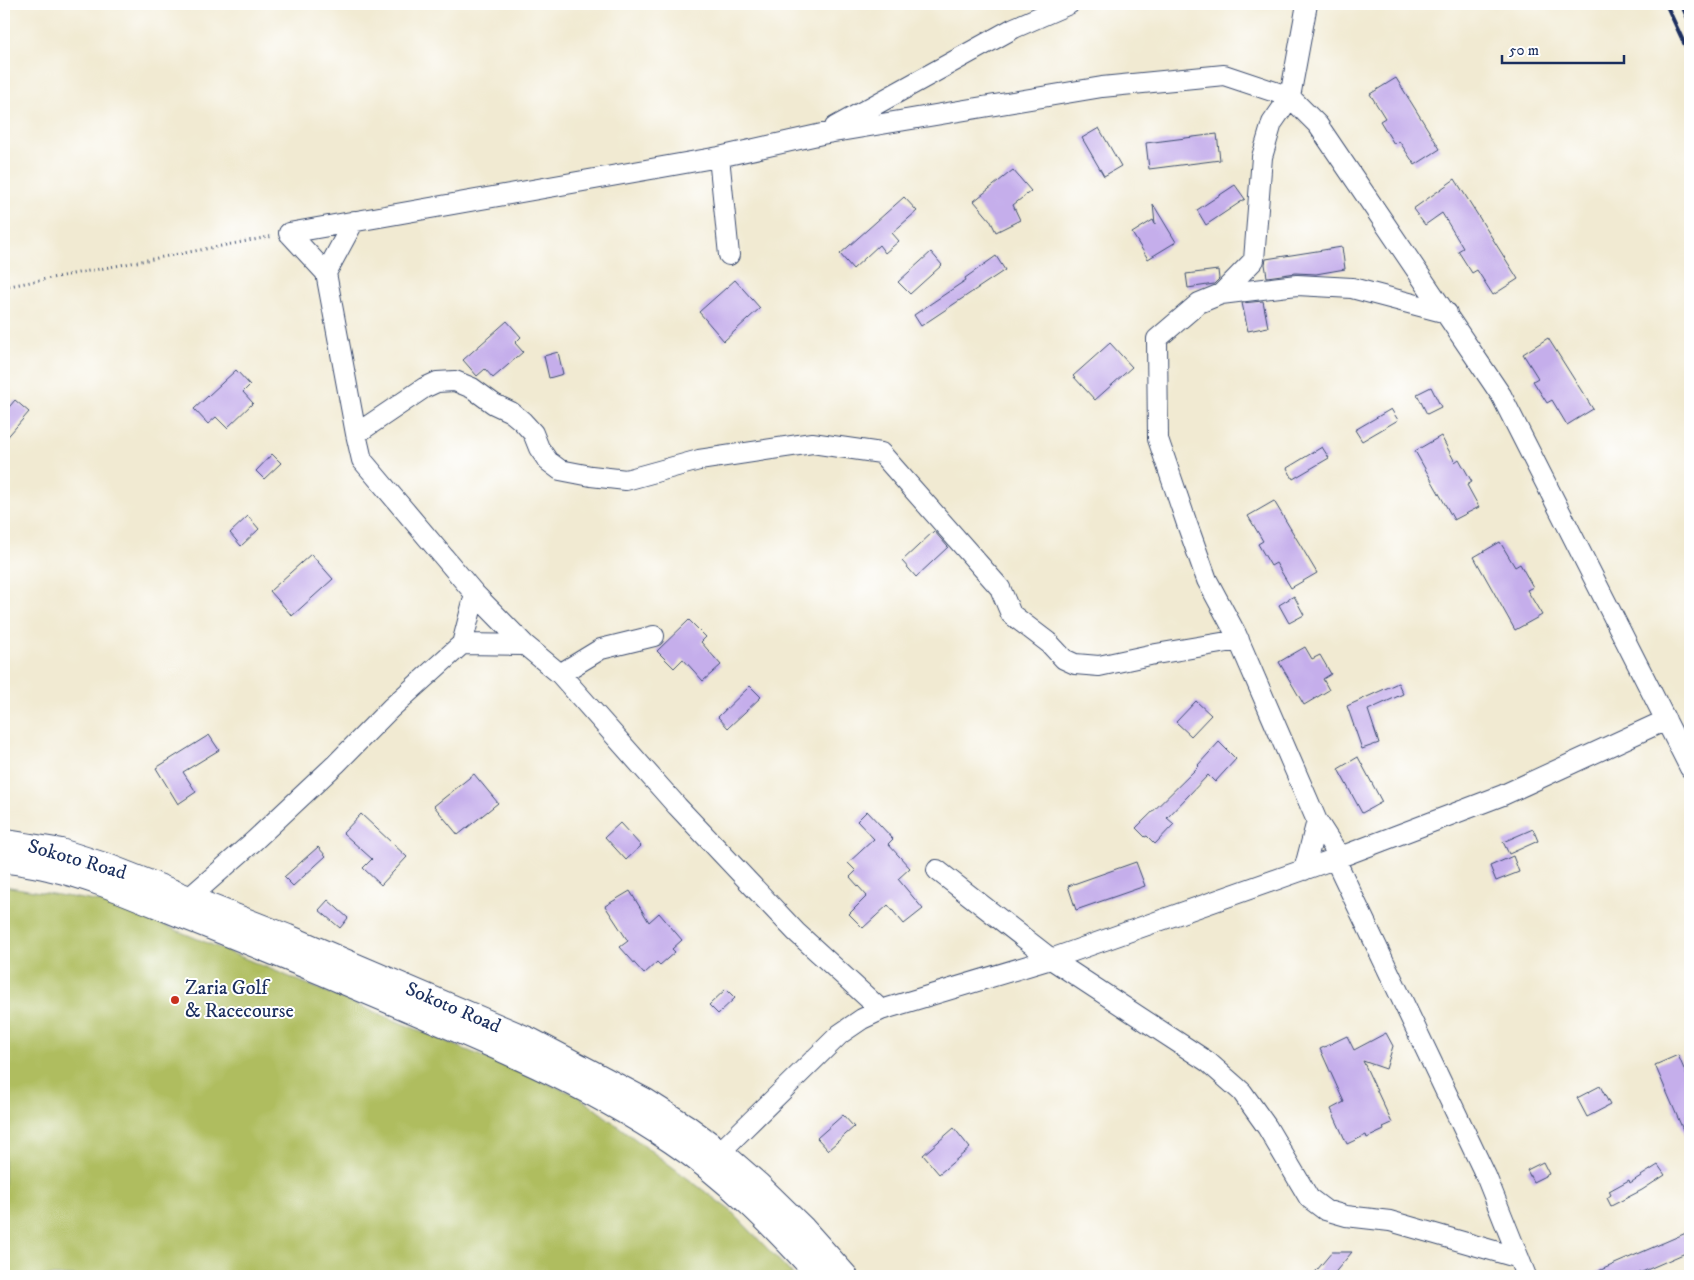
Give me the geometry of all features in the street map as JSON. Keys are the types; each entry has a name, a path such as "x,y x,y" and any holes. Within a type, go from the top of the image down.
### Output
{"main road":[{"name":"Sokoto Road","path":"4,842 59,851 106,866 287,937 531,1041 645,1101 686,1127 720,1152 758,1185 803,1229 845,1276"},
{"name":"Sokoto Road","path":"4,860 50,868 97,882 277,953 521,1057 634,1116 707,1166 789,1242 820,1276"}],"street":[{"path":"822,134 1014,28 1068,4"},
{"path":"1221,294 1254,260 1262,157 1272,123 1290,97 1307,4"},
{"path":"289,233 720,157 822,134 1102,87 1224,75 1290,97 1318,124 1500,395 1690,768"},
{"path":"720,157 729,255"},
{"path":"326,273 354,221"},
{"path":"289,233 326,273 362,460 475,594 526,645 560,674 677,806 796,932 881,1010"},
{"path":"1447,314 1352,288 1297,284 1221,294 1199,303 1157,339 1158,439 1207,580 1239,640 1317,821 1337,858 1486,1176 1522,1267"},
{"path":"356,434 424,388 438,382 455,381 472,388 522,421 533,433 539,448 548,461 560,470 591,476 626,480 699,460 812,443 881,453 1000,588 1011,614 1049,643 1064,659 1075,664 1099,666 1150,655 1239,640"},
{"path":"189,898 260,835 336,764 391,708 462,644 475,594"},
{"path":"560,674 601,649 654,636"},
{"path":"462,644 526,645"},
{"path":"720,1152 840,1034 862,1019 881,1010 1051,959 1337,858 1503,795 1666,720"},
{"path":"1304,870 1317,821"},
{"path":"937,870 1051,959 1208,1062 1242,1092 1267,1127 1309,1198 1325,1210 1346,1216 1390,1221 1522,1267"}],"path":[{"path":"4,287 289,233"}],"green space":[{"name":"Zaria Golf & Racecourse","path":"4,886 113,904 578,1096 731,1211 794,1276 4,1276"}],"building":[{"path":"1396,78 1440,149 1415,165 1399,141 1394,144 1380,121 1385,118 1370,94"},
{"path":"1099,128 1121,166 1104,176 1082,138"},
{"path":"1217,134 1220,160 1149,169 1146,143"},
{"path":"1013,170 1031,191 1013,205 1020,220 996,232 990,220 974,201"},
{"path":"1455,179 1518,279 1493,295 1477,270 1472,273 1458,251 1463,248 1442,213 1425,225 1413,209"},
{"path":"1235,185 1245,199 1206,225 1197,210"},
{"path":"904,197 917,211 892,233 899,241 885,253 879,245 853,269 840,254"},
{"path":"1153,204 1176,242 1148,259 1132,233 1153,220 1155,224"},
{"path":"1342,247 1345,269 1316,274 1296,273 1267,277 1266,259"},
{"path":"931,252 942,265 910,294 898,282"},
{"path":"996,256 1005,270 921,326 914,315 966,280 965,278"},
{"path":"1218,270 1219,279 1214,284 1188,288 1186,274"},
{"path":"735,280 760,308 724,341 699,312"},
{"path":"1263,301 1268,327 1248,331 1242,303"},
{"path":"507,321 521,337 515,343 523,352 493,378 485,369 477,376 463,360"},
{"path":"1548,338 1593,409 1567,425 1552,400 1547,403 1533,381 1538,378 1523,354"},
{"path":"1110,343 1132,367 1095,400 1073,376"},
{"path":"558,352 563,374 549,378 544,356"},
{"path":"236,370 250,385 243,392 253,403 227,428 216,417 208,424 194,409"},
{"path":"1431,387 1441,407 1427,414 1417,394"},
{"path":"15,400 29,412 4,441 4,413"},
{"path":"1391,409 1398,420 1362,441 1355,430"},
{"path":"1441,436 1455,462 1459,459 1472,482 1467,485 1479,507 1454,520 1415,451"},
{"path":"1322,447 1329,458 1293,479 1287,468"},
{"path":"272,454 281,463 264,479 256,471"},
{"path":"1274,501 1317,573 1291,588 1276,563 1271,566 1258,544 1263,541 1248,516"},
{"path":"248,516 259,529 241,546 230,533"},
{"path":"934,531 948,547 916,577 902,561"},
{"path":"1500,542 1515,567 1520,564 1533,587 1527,590 1542,615 1515,630 1474,557"},
{"path":"311,554 333,579 292,616 270,591"},
{"path":"1294,596 1304,615 1289,623 1279,605"},
{"path":"689,620 706,637 701,642 721,665 703,681 683,659 674,668 657,651"},
{"path":"1305,647 1312,659 1320,655 1331,674 1323,679 1329,690 1304,705 1279,662"},
{"path":"1398,683 1403,694 1368,710 1379,743 1362,749 1347,706"},
{"path":"750,686 761,697 728,728 718,717"},
{"path":"1196,701 1211,715 1191,736 1176,722"},
{"path":"209,735 219,750 183,772 196,792 178,804 156,768"},
{"path":"1219,742 1236,759 1215,782 1208,775 1167,818 1174,824 1155,844 1147,836 1145,837 1136,828 1199,766"},
{"path":"1358,757 1382,802 1362,813 1338,769"},
{"path":"474,774 498,803 458,835 434,806"},
{"path":"867,811 893,839 888,844 910,868 898,879 923,909 904,924 888,905 863,928 849,914 867,896 850,877 856,871 848,863 874,839 857,821"},
{"path":"361,814 407,857 381,885 363,868 372,859 343,833"},
{"path":"620,823 641,846 626,860 605,837"},
{"path":"1533,829 1538,841 1509,854 1503,842"},
{"path":"318,847 326,856 293,886 284,877"},
{"path":"1513,856 1519,872 1496,881 1490,866"},
{"path":"1136,862 1145,886 1076,910 1068,886"},
{"path":"630,891 649,922 659,913 682,940 672,949 675,952 660,965 657,962 644,974 620,947 628,941 605,906"},
{"path":"328,900 348,918 340,928 319,910"},
{"path":"726,989 735,998 718,1014 709,1005"},
{"path":"1386,1033 1393,1046 1386,1069 1363,1061 1392,1123 1383,1127 1384,1130 1367,1138 1366,1135 1347,1144 1331,1109 1344,1102 1320,1049 1347,1036 1354,1050"},
{"path":"1678,1055 1690,1083 1690,1146 1655,1065"},
{"path":"1600,1086 1610,1105 1587,1117 1577,1098"},
{"path":"843,1115 854,1127 828,1150 817,1138"},
{"path":"954,1128 970,1148 939,1174 923,1155"},
{"path":"1543,1162 1549,1174 1533,1182 1527,1170"},
{"path":"1658,1165 1665,1175 1642,1190 1611,1206 1607,1198 1611,1195 1609,1191 1629,1180 1630,1183"},
{"path":"1686,1233 1690,1244 1690,1251 1633,1276 1587,1276"},
{"path":"1332,1252 1352,1252 1332,1276 1312,1276"}],"railway":[{"path":"1666,4 1690,56"},
{"path":"1681,4 1690,23"}],"place":[{"name":"Zaria Golf & Racecourse","path":"175,1000"}]}
